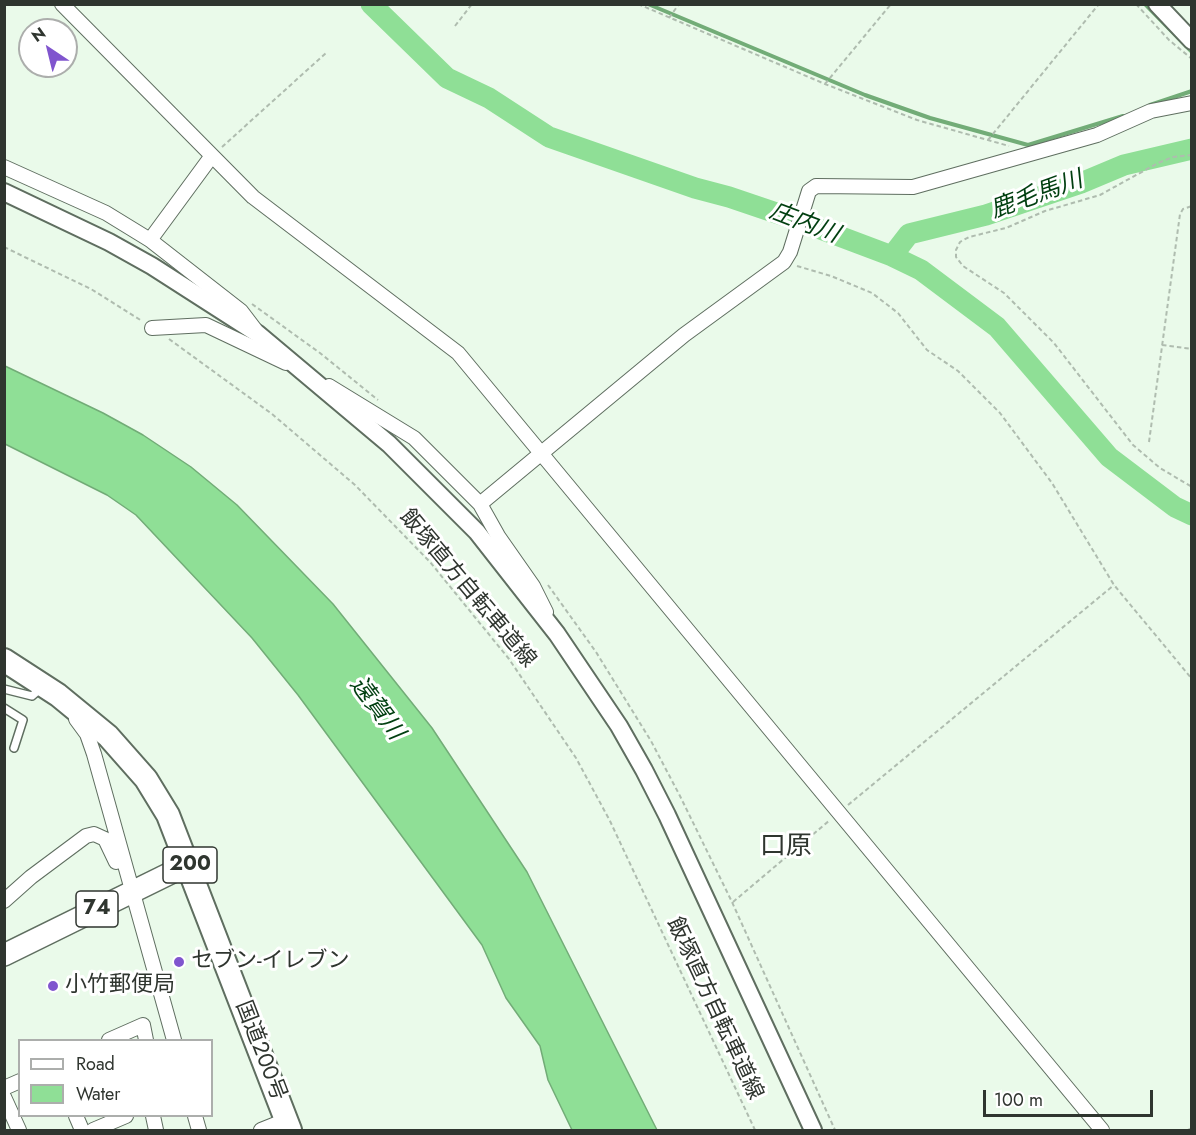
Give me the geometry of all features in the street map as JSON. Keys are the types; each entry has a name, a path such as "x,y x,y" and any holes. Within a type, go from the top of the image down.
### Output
{"highway":[{"name":"国道200号","path":"4,660 51,690 108,736 146,779 168,815 189,864 288,1125"}],"main road":[{"name":"74","path":"4,955 189,864"}],"street":[{"path":"62,4 253,197 458,353 1102,1131"},
{"path":"1157,4 1191,41"},
{"path":"480,504 684,334 787,257 809,191 816,186 913,187 1097,135 1151,111 1191,103"},
{"path":"150,240 211,157"},
{"path":"4,167 105,213 150,240 241,311 258,334"},
{"path":"4,192 109,242 258,334 389,444 477,532 551,625 619,726 667,814 813,1131"},
{"path":"153,328 206,325 304,372 414,438 480,504 498,536 533,586 551,625"},
{"path":"51,690 87,734 130,893 173,1039"},
{"path":"4,901 31,877 86,836 94,834 105,838 130,893"},
{"path":"113,1039 143,1025 146,1039"},
{"path":"4,1088 18,1082"},
{"path":"4,1097 19,1131"},
{"path":"76,1117 82,1131"},
{"path":"93,1131 124,1117"},
{"path":"261,1131 288,1125"}],"lane":[{"path":"4,688 32,696 51,690"},
{"path":"4,708 23,720 14,748"}],"path":[{"path":"455,26 472,4"},
{"path":"638,4 825,84 917,120 1035,154"},
{"path":"669,18 679,4"},
{"path":"825,84 891,4"},
{"path":"988,140 1099,4"},
{"path":"1136,4 1155,26 1191,59"},
{"path":"211,157 326,53"},
{"path":"1191,155 1173,157 1158,163 1100,195 1046,212 1006,228 969,237 960,242 956,250 956,257 963,266 1004,293 1054,344 1133,445 1160,468 1191,487"},
{"path":"1149,442 1180,214 1183,209 1191,206"},
{"name":"飯塚直方自転車道線","path":"4,247 91,289 153,328 272,414 355,485 430,562 509,659 576,758 610,821 755,1131"},
{"path":"787,257 872,293 898,314 927,350 967,380 1000,413 1052,483 1114,585 1191,679"},
{"path":"244,299 320,353 382,403"},
{"path":"1162,345 1191,349"},
{"path":"835,1131 732,902 1114,585"}],"water":[{"name":"遠賀川","path":"5,366 103,413 143,435 191,467 237,505 333,604 432,728 527,872 657,1130 572,1130 548,1080 540,1046 506,998 482,945 298,695 252,638 136,515 107,495 5,444"}],"waterway":[{"name":"庄内川","path":"371,4 447,78 489,98 549,137 695,188 791,218 892,256 921,270 997,327 1109,457 1175,507 1192,515"},
{"path":"648,4 865,95 930,118 1028,145 1123,116"},
{"path":"1145,4 1192,52"},
{"path":"1150,105 1192,91"},
{"name":"鹿毛馬川","path":"892,256 909,234 986,215 1081,183 1124,165 1192,149"}],"place":[{"name":"セブン-イレブン","path":"179,962"},
{"name":"小竹郵便局","path":"53,986"}],"district":[{"name":"口原","path":"786,848"}]}
